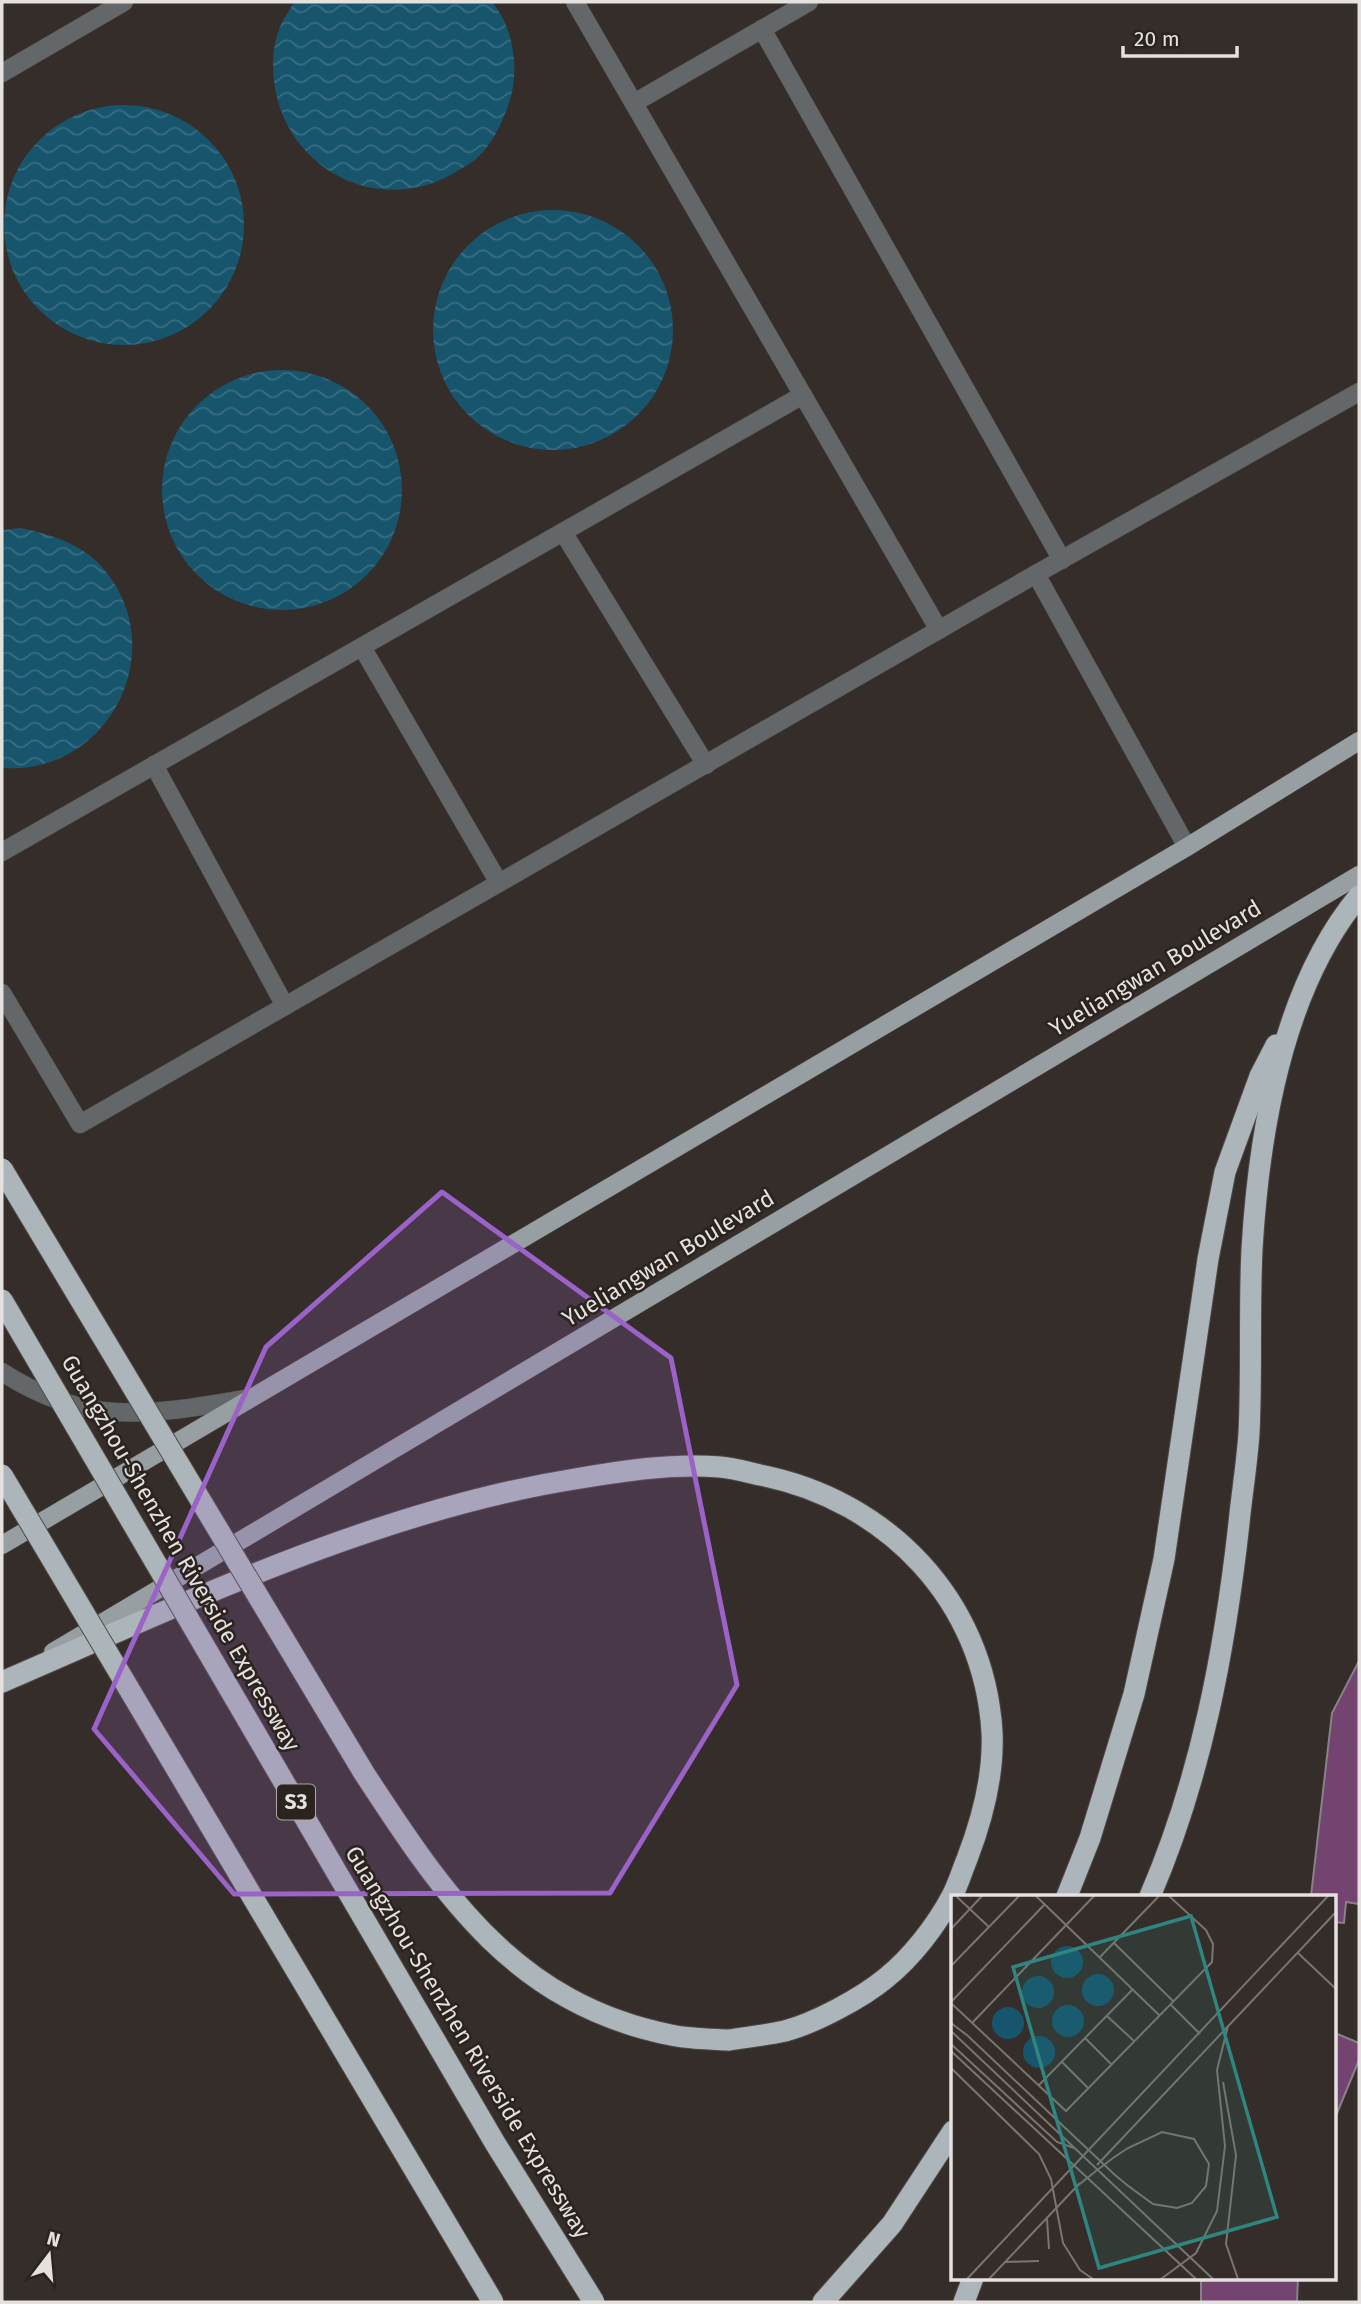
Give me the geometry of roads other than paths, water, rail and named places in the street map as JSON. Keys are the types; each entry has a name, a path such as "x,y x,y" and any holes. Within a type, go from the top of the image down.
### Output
{"highway":[{"path":"1067,1895 1090,1838 1134,1694 1164,1559 1208,1259 1225,1172 1259,1076 1295,1011 1321,954 1359,895"},
{"path":"1150,1895 1167,1856 1192,1779 1215,1680 1231,1588 1248,1434 1252,1250 1256,1207 1273,1092 1281,1053 1295,1011"},
{"path":"2,1169 358,1762 418,1856 463,1912 510,1959 563,1997 615,2020 672,2036 729,2040 786,2031 832,2012 885,1979 924,1939 951,1898"},
{"name":"Guangzhou-Shenzhen Riverside Expressway","path":"2,1300 495,2143 594,2302"},
{"path":"2,1682 171,1609 323,1548 449,1507 542,1484 635,1469 721,1467 795,1482 843,1502 891,1534 934,1578 963,1622 983,1677 992,1733 988,1786 973,1842 953,1895"},
{"path":"2,1475 493,2302"},
{"path":"823,2302 892,2224 951,2133"},
{"path":"964,2302 971,2280"}],"main road":[{"path":"2,1545 1186,846 1359,741"},
{"name":"Yueliangwan Boulevard","path":"2,1682 1359,875"}],"street":[{"path":"2,73 124,2"},
{"path":"575,2 939,630"},
{"path":"634,103 810,2"},
{"path":"762,29 1062,560"},
{"path":"2,993 80,1124 1036,574 1359,392"},
{"path":"2,852 803,395"},
{"path":"563,532 706,765"},
{"path":"1036,574 1186,846"},
{"path":"362,647 499,883"},
{"path":"154,765 285,1006"},
{"path":"2,1372 55,1401 86,1410 158,1413 250,1398"}],"water":[{"path":"294,2 492,2 510,37 514,77 506,110 488,146 475,160 459,170 430,184 401,190 372,188 345,179 320,164 300,144 284,118 275,88 275,44 282,23"},
{"path":"112,105 136,105 181,119 209,140 224,158 235,179 242,202 242,248 235,271 224,292 209,310 181,331 159,340 136,345 112,345 67,331 48,318 31,301 18,282 9,260 4,237 4,213 18,168 31,149 48,132 67,119 89,110"},
{"path":"541,210 565,210 610,224 638,245 653,263 664,284 671,307 671,353 664,376 653,397 638,415 610,436 588,445 565,450 541,450 496,436 477,423 460,406 447,387 438,365 433,342 433,318 447,273 460,254 477,237 496,224 518,215"},
{"path":"282,370 305,372 328,379 349,390 367,405 382,423 393,444 400,467 400,513 393,536 382,557 367,575 349,590 328,601 305,608 282,610 259,608 236,601 215,590 197,575 182,557 171,536 164,513 162,490 164,467 171,444 182,423 197,405 215,390 236,379 259,372"},
{"path":"21,528 69,543 94,559 119,591 131,626 131,662 121,696 103,726 76,750 42,765 2,768 2,530"}]}
